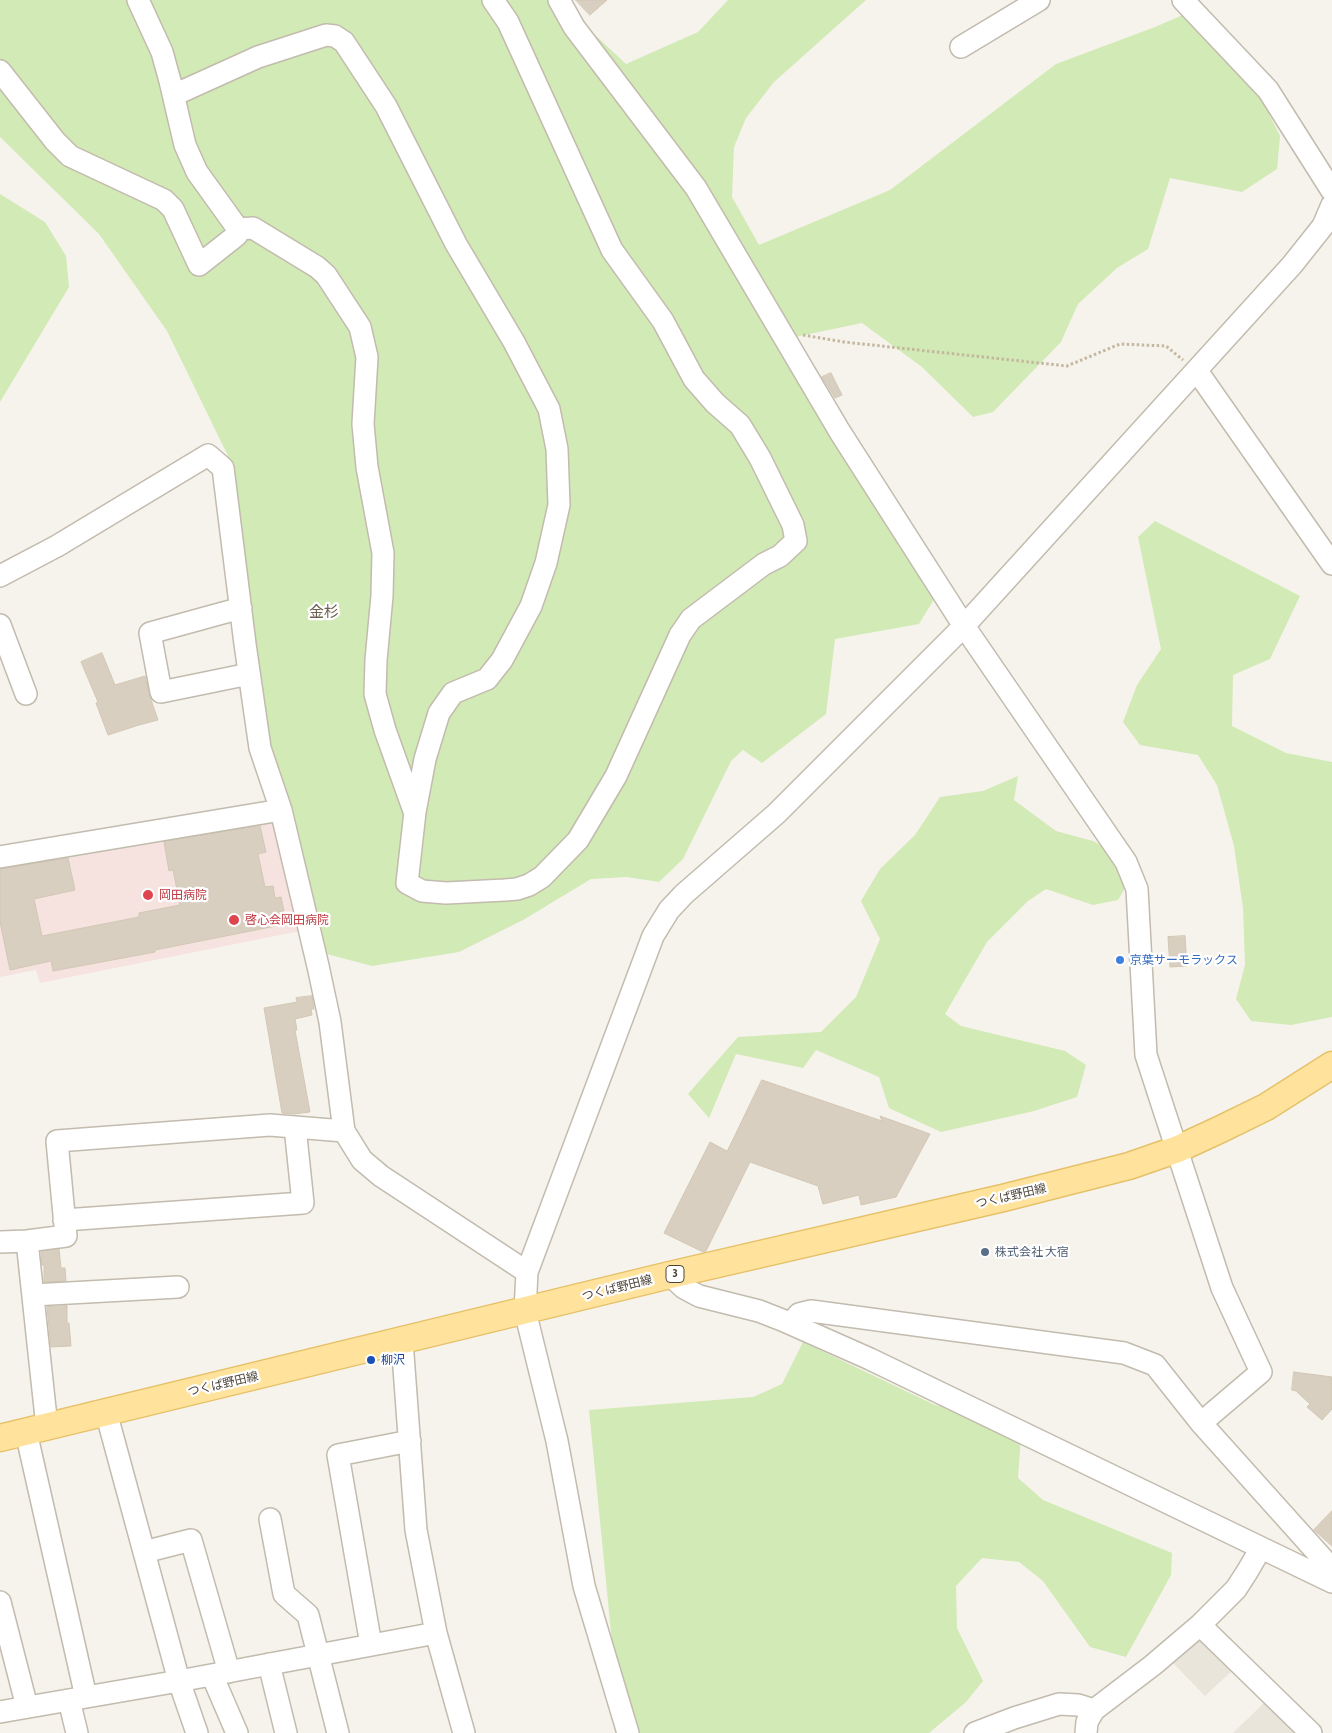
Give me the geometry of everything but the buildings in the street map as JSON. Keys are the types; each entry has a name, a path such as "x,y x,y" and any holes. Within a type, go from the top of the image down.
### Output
{"main road":[{"name":"つくば野田線","path":"0,1438 670,1275 1065,1183 1129,1166 1178,1149 1266,1107 1332,1065"}],"street":[{"path":"0,71 55,141 70,156 164,200 173,209 199,265 237,235 238,228 197,172 185,145 162,52 138,0"},
{"path":"174,95 258,57 326,35 335,36 344,42 386,106 456,244 514,342 549,409 557,449 559,505 546,563 531,606 502,660 487,678 453,693 439,713 425,759 415,812 408,883 422,891 446,893 517,889 529,885 542,876 578,840 616,776 680,635 691,619 764,564 780,556 796,541 793,525 760,458 740,426 715,403 694,379 663,321 612,250 508,22 493,0"},
{"path":"559,0 574,27 696,188 840,432 964,626 1126,862 1136,889 1146,1055 1222,1288 1262,1372 1200,1423"},
{"path":"961,47 1039,0"},
{"path":"1183,0 1268,90 1332,191"},
{"path":"628,1733 584,1586 557,1441 525,1311 528,1272 653,936 669,910 684,894 776,814 964,626 1292,265 1323,226 1332,205"},
{"path":"238,228 253,228 317,267 326,275 360,327 367,357 363,424 367,468 383,553 375,694 385,730 415,812"},
{"path":"1197,371 1332,564"},
{"path":"0,576 57,546 208,456 223,468 260,748 281,810 318,966 330,1022 344,1130 362,1160 381,1176 528,1272"},
{"path":"241,608 150,633 161,692 250,674"},
{"path":"0,625 26,694"},
{"path":"0,856 281,810"},
{"path":"0,1242 66,1236 57,1141 270,1125 344,1130"},
{"path":"64,1220 303,1203 296,1127"},
{"path":"27,1241 33,1295 37,1430 77,1698 76,1733"},
{"path":"670,1275 684,1288 699,1296 758,1311 791,1323 948,1396 1332,1582"},
{"path":"33,1295 178,1288"},
{"path":"791,1323 798,1314 811,1311 1124,1353 1155,1365 1200,1423 1332,1569"},
{"path":"402,1341 416,1530 436,1633 464,1733"},
{"path":"106,1412 179,1681 197,1733"},
{"path":"371,1645 338,1455 410,1441"},
{"path":"270,1519 284,1594 308,1615 338,1733"},
{"path":"144,1552 191,1540 221,1673 237,1733"},
{"path":"1086,1733 1087,1722 1094,1710 1153,1665 1200,1625 1236,1589 1261,1548"},
{"path":"0,1602 27,1707"},
{"path":"1200,1625 1311,1733"},
{"path":"0,1712 436,1633"},
{"path":"269,1664 286,1733"},
{"path":"975,1733 1059,1704 1078,1705 1094,1710"}],"path":[{"path":"781,331 844,342 1066,366 1120,344 1166,346 1197,371"}],"shaded area":[{"name":"岡田病院","path":"277,815 305,930 40,983 36,970 0,977 0,860"},
{"path":"1200,1635 1236,1667 1205,1696 1172,1662"},
{"path":"1267,1700 1297,1733 1233,1733"}],"green space":[{"path":"0,0 561,0 561,3 626,64 698,32 728,0 866,0 774,82 746,118 734,147 732,197 759,245 890,190 1056,64 1192,11 1252,80 1280,136 1277,169 1242,192 1170,178 1148,249 1117,268 1078,304 1061,342 993,412 973,417 922,367 862,323 776,341 877,502 900,549 942,586 919,624 835,639 826,714 762,763 743,750 731,761 683,859 659,882 627,877 591,879 523,920 459,952 372,966 323,953 297,925 295,821 290,821 269,758 245,594 230,460 167,331 99,234 0,137"},
{"path":"0,194 45,222 66,256 69,287 0,402"},
{"path":"1155,521 1300,596 1270,659 1233,675 1232,726 1286,753 1332,762 1332,1017 1291,1025 1251,1021 1236,999 1245,965 1243,908 1234,846 1217,785 1198,755 1140,745 1123,722 1137,685 1161,649 1138,537"},
{"path":"1018,776 1014,800 1056,831 1093,841 1138,866 1118,900 1093,905 1046,889 1028,901 987,942 945,1014 961,1026 1065,1051 1086,1065 1077,1097 1034,1111 941,1132 889,1108 879,1077 816,1050 803,1068 736,1054 709,1118 688,1094 738,1037 821,1032 856,997 880,939 861,901 880,869 915,835 940,797 983,791"},
{"path":"803,1342 935,1405 1022,1422 1018,1478 1043,1500 1172,1553 1171,1575 1126,1657 1090,1647 1043,1581 1019,1562 982,1558 956,1586 957,1628 983,1681 966,1702 929,1733 621,1733 589,1410 753,1397 782,1384"}],"place":[{"name":"岡田病院","path":"148,895"},
{"name":"啓心会岡田病院","path":"234,920"},
{"name":"京葉サーモラックス","path":"1120,960"},
{"name":"株式会社 大宿","path":"985,1252"},
{"name":"柳沢","path":"371,1360"}],"district":[{"name":"金杉","path":"324,612"}]}
